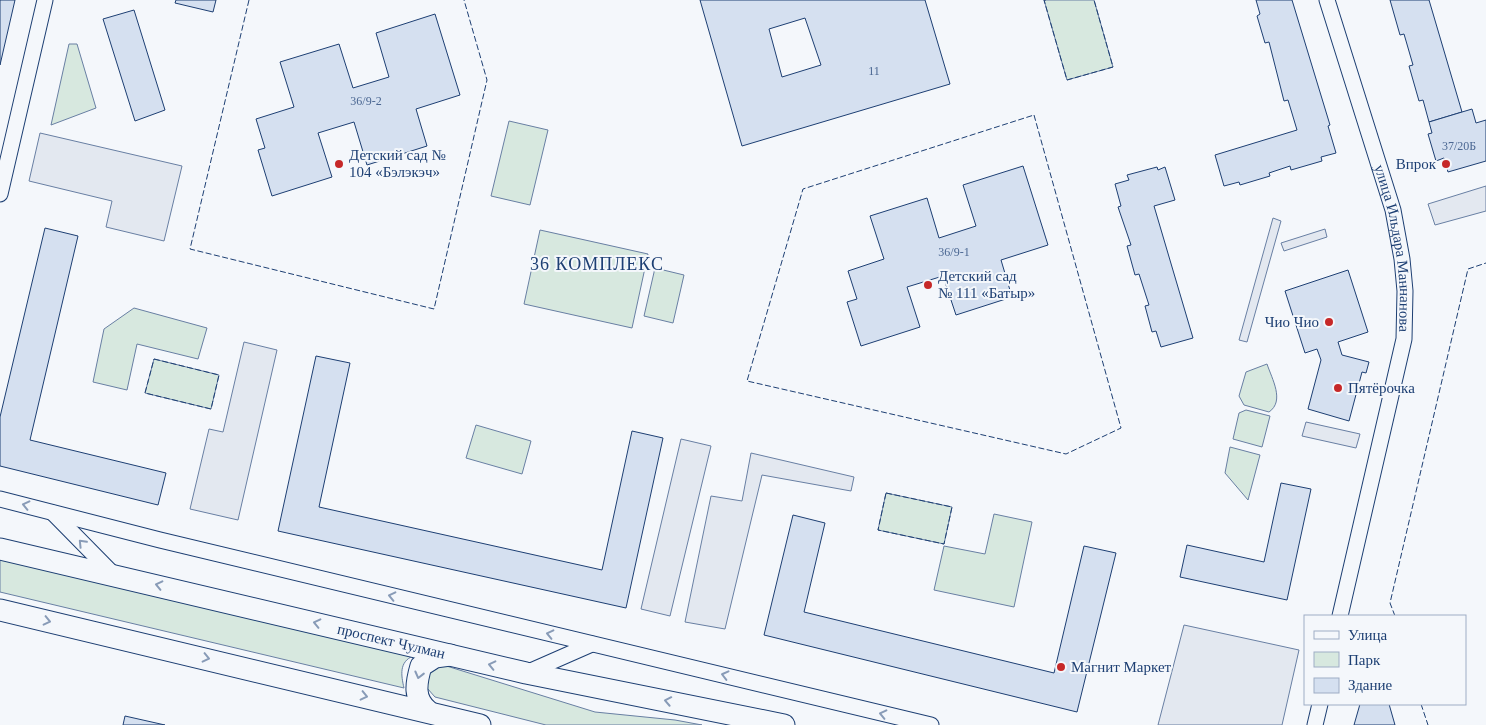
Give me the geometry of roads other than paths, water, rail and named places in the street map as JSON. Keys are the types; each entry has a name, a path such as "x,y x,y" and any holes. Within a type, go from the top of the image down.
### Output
{"main road":[{"name":"проспект Чулман","path":"0,549 113,574 526,673 784,725"},
{"path":"0,610 480,725"},
{"path":"428,711 422,706 416,694 421,666 435,657 450,655"}],"street":[{"path":"0,194 45,0"},
{"name":"улица Ильдара Маннанова","path":"1327,0 1392,210 1402,259 1405,291 1404,339 1340,615"},
{"path":"0,499 169,542 930,725"},
{"path":"52,512 113,574"},
{"path":"526,673 592,644"},
{"path":"1315,725 1320,705"}],"place":[{"name":"Детский сад № 104 «Бэлэкэч»","path":"339,164"},
{"name":"Впрок","path":"1446,164"},
{"name":"Детский сад № 111 «Батыр»","path":"928,285"},
{"name":"Чио Чио","path":"1329,322"},
{"name":"Пятёрочка","path":"1338,388"},
{"name":"Магнит Маркет","path":"1061,667"}],"district":[{"name":"36 КОМПЛЕКС","path":"597,264"}]}
